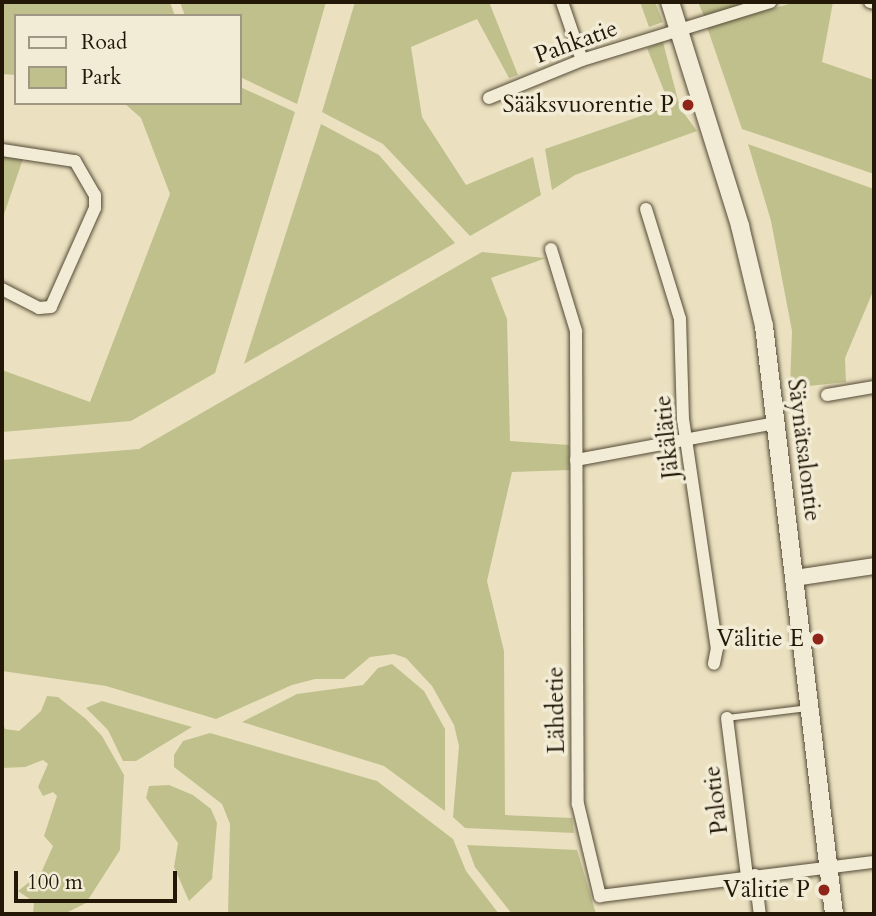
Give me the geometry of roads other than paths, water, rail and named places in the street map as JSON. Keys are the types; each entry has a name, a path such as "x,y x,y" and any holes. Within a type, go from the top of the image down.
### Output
{"main road":[{"name":"Säynätsalontie","path":"670,2 740,226 764,326 834,914"}],"street":[{"path":"562,2 582,60"},
{"name":"Pahkatie","path":"489,98 582,60 678,28 770,2"},
{"path":"2,150 75,160 95,195 95,208 51,307 39,308 2,289"},
{"name":"Jäkälätie","path":"646,209 680,319 687,439 717,648 714,664"},
{"name":"Lähdetie","path":"551,249 576,331 579,804 600,896 874,862"},
{"path":"827,395 874,387"},
{"path":"576,460 776,422"},
{"path":"794,578 874,566"},
{"name":"Palotie","path":"727,718 751,876 760,914"}],"lane":[{"path":"727,718 810,708"}],"place":[{"name":"Sääksvuorentie P","path":"688,105"},
{"name":"Välitie E","path":"818,639"},
{"name":"Välitie P","path":"824,890"}]}
